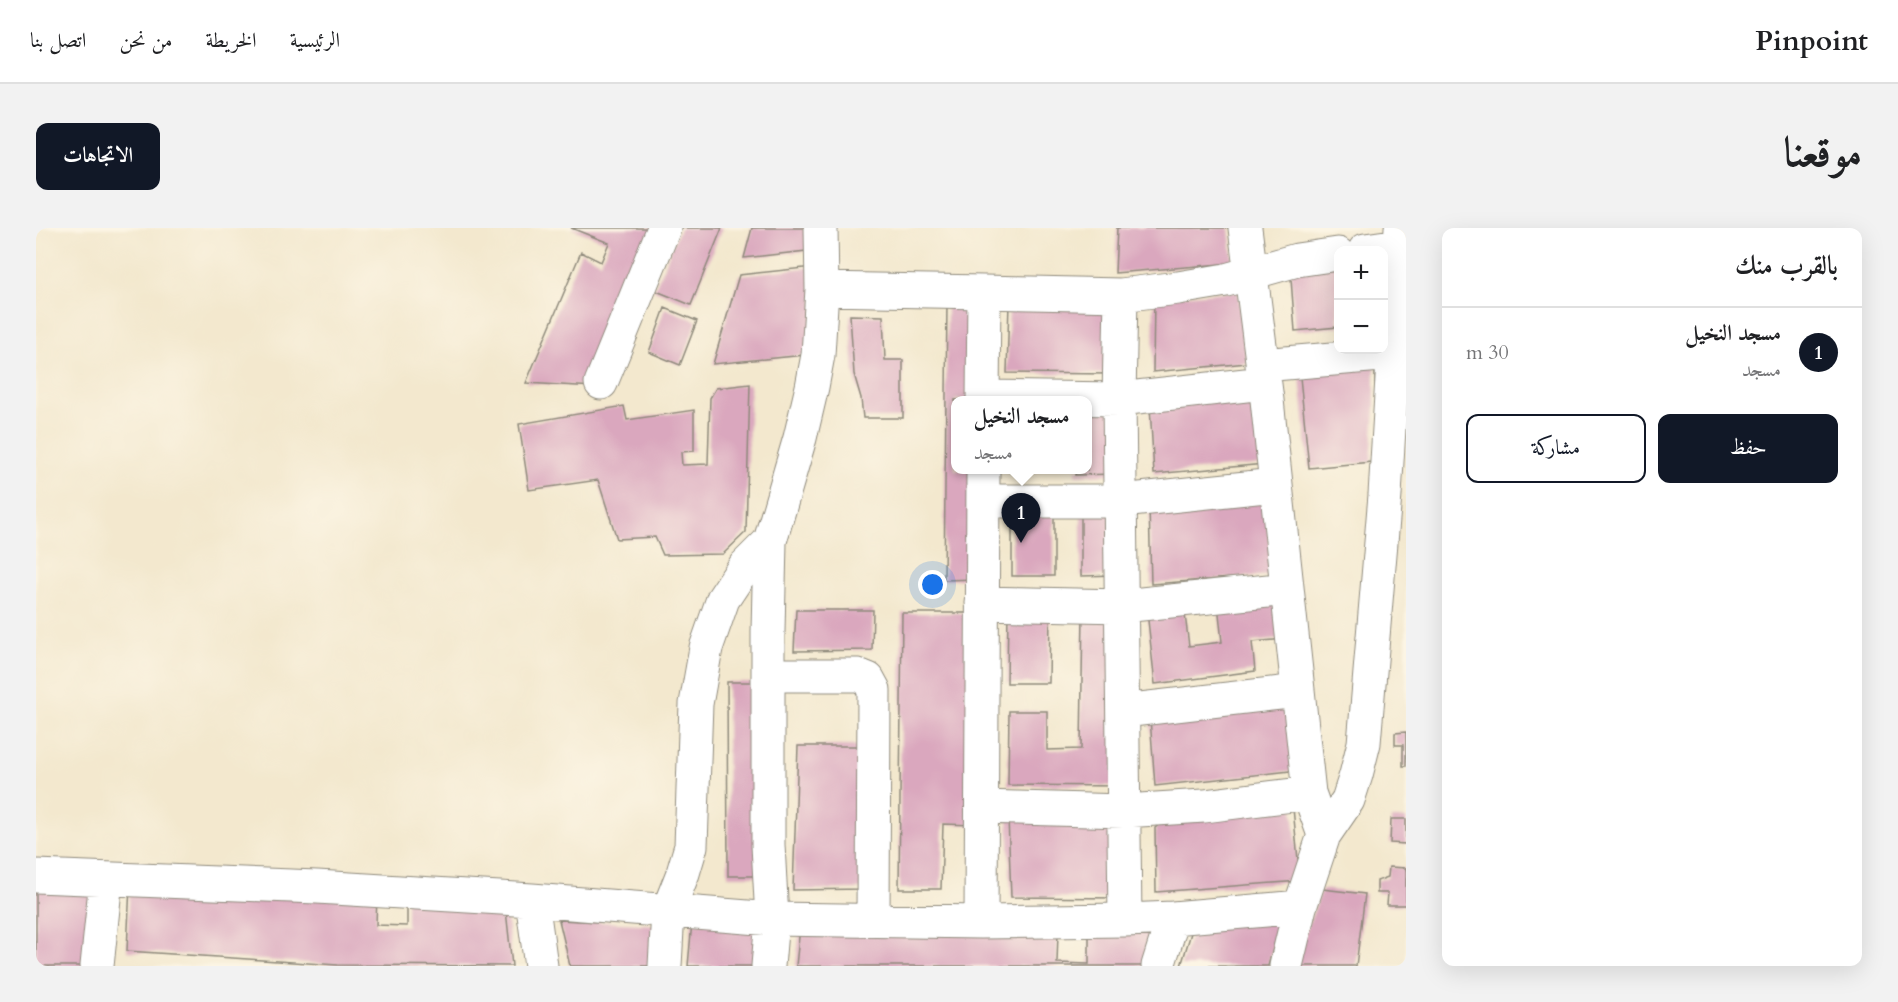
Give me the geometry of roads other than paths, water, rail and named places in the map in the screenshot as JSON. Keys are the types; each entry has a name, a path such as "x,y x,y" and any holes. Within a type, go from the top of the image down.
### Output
{"street":[{"path":"601,384 664,228"},
{"path":"768,966 772,919 768,845 770,541 812,387 820,334 822,289 820,228"},
{"path":"1245,228 1309,793 1324,835"},
{"path":"1286,966 1300,907 1324,835 1348,800 1364,743 1385,495 1400,237 1376,246"},
{"path":"822,289 1121,295 1226,280 1297,260 1334,255"},
{"path":"983,396 984,292"},
{"path":"1121,295 1119,399 1125,920"},
{"path":"1092,399 1119,399 1393,354"},
{"path":"981,922 983,485 1121,501 1275,485"},
{"path":"665,966 668,911 691,846 696,704 706,648 723,598 745,566 770,541"},
{"path":"982,603 1122,606 1287,589"},
{"path":"768,675 858,675 868,679 874,690 873,920"},
{"path":"1123,711 1298,691"},
{"path":"982,807 1124,811 1204,806 1309,793"},
{"path":"36,876 317,887 532,900 772,919 981,922 1125,920 1300,907"},
{"path":"96,966 106,879"},
{"path":"532,900 541,966"},
{"path":"1158,966 1173,918"}],"place":[{"name":"مسجد النخيل","path":"1021,543"}]}
